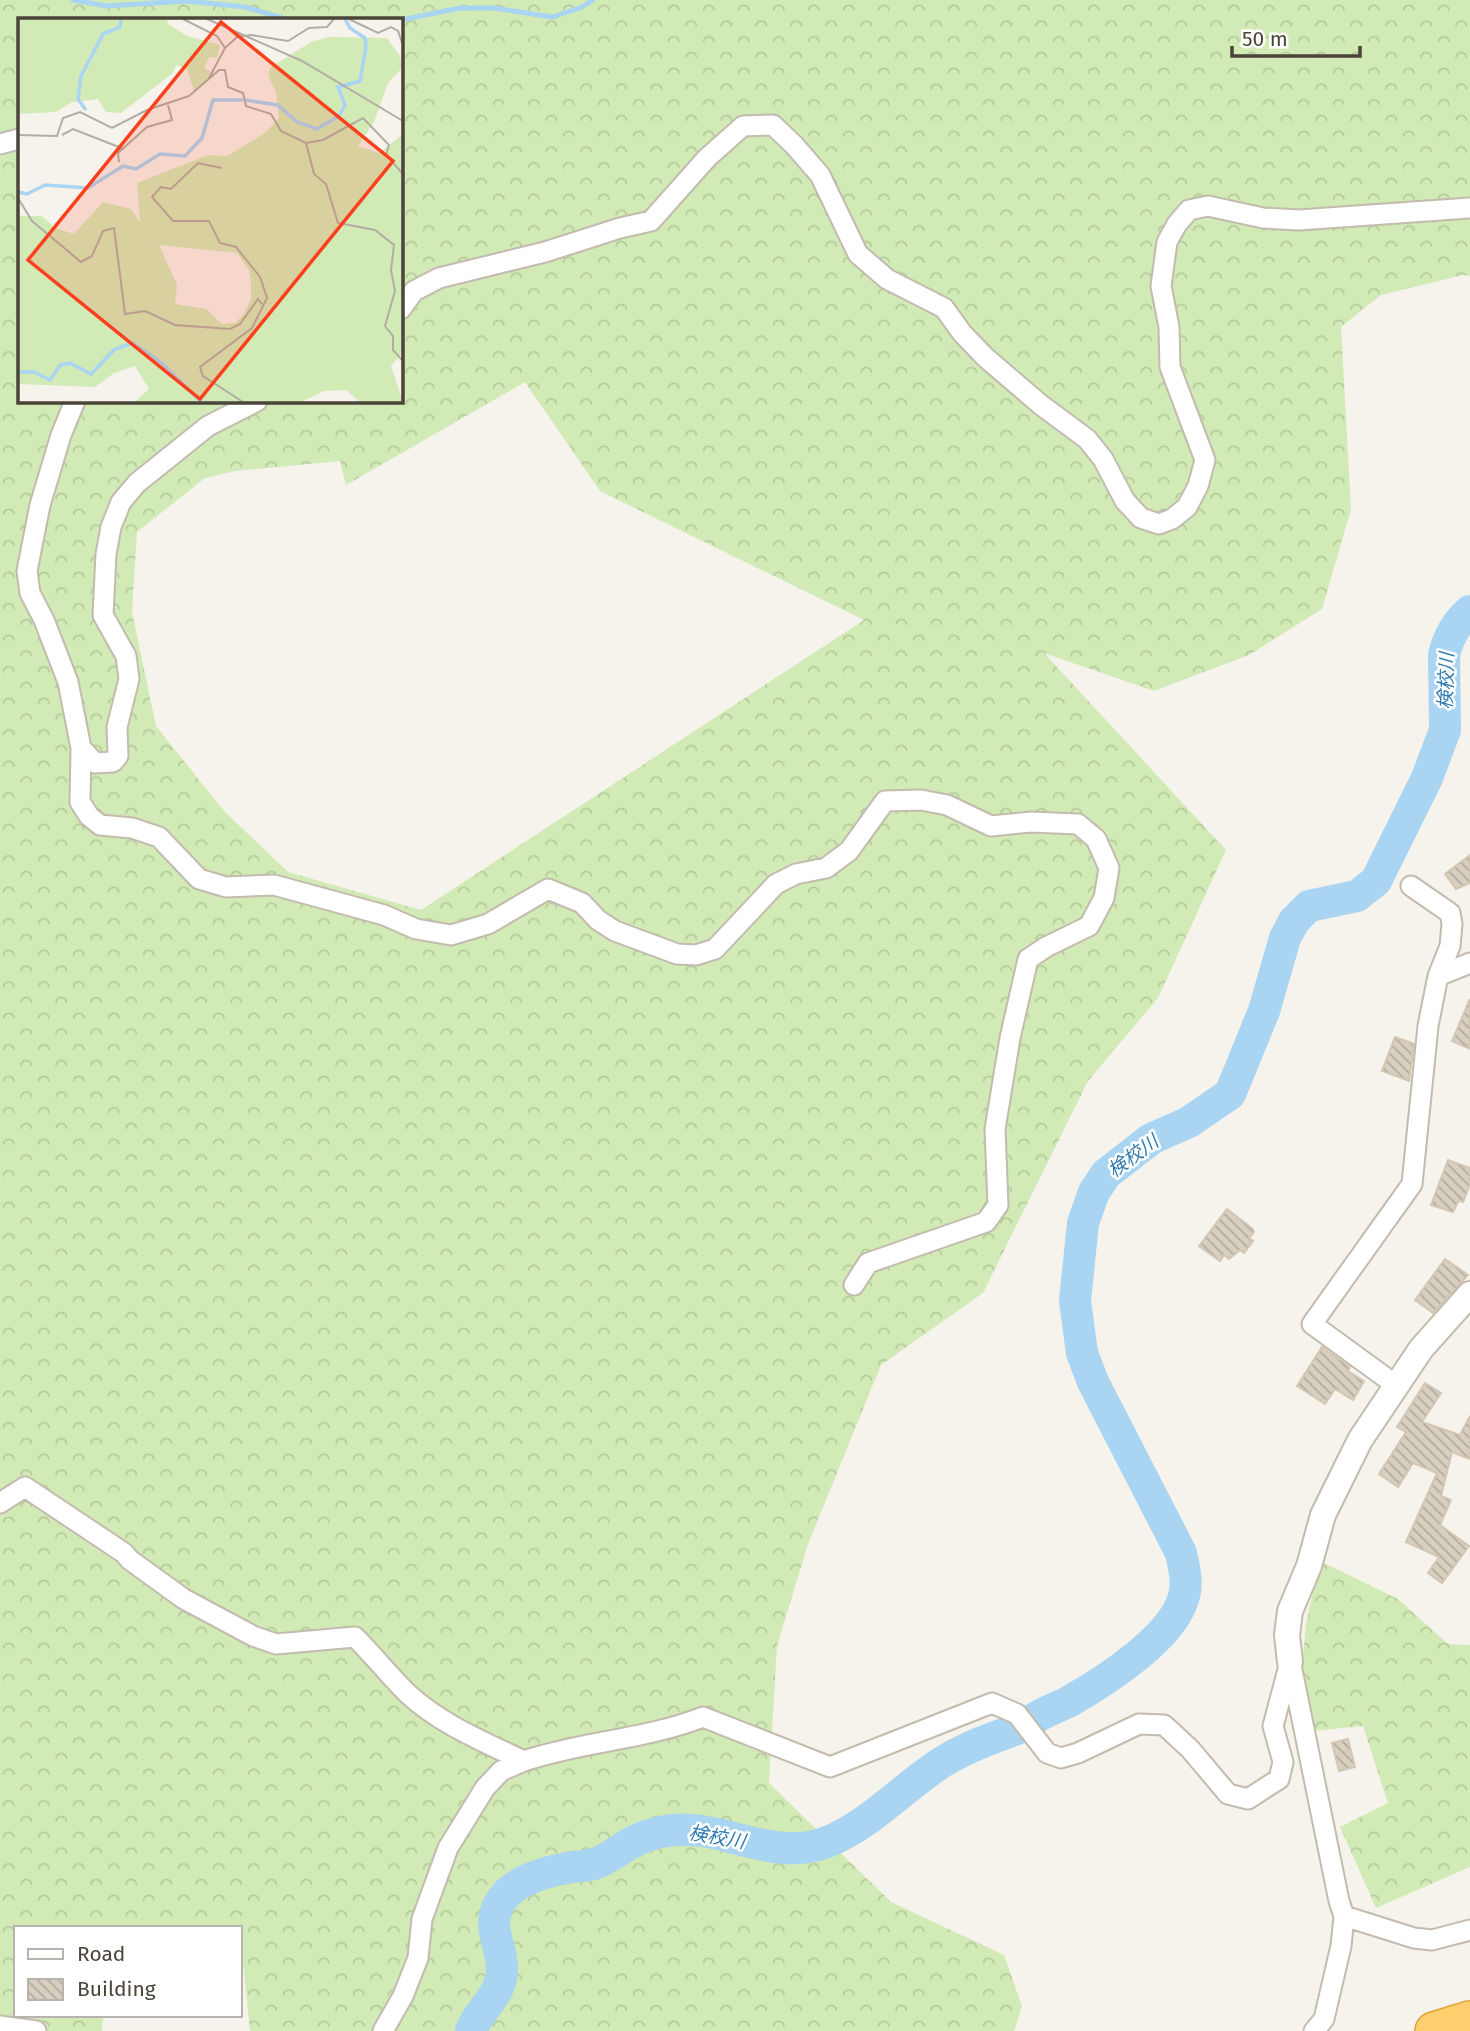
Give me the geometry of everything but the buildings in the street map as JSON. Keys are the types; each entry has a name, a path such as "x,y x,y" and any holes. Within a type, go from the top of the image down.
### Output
{"highway":[{"path":"1433,2031 1470,2020"}],"street":[{"path":"402,308 414,291 439,278 545,252 651,221 707,158 743,126 773,125 820,175 858,254 887,279 944,308 962,333 985,357 1041,405 1087,439 1103,460 1125,501 1141,518 1159,524 1172,519 1187,507 1198,486 1205,460 1170,367 1169,327 1161,286 1167,242 1189,210 1208,206 1263,218 1299,220 1470,208"},
{"path":"0,144 18,139"},
{"path":"75,402 61,435 40,505 27,571 30,593 44,620 68,682 81,748 80,802 89,816 100,825 132,828 159,836 199,879 226,887 274,886 384,915 416,929 451,935 488,924 548,889 582,903 598,920 615,931 677,954 696,955 715,949 776,884 796,874 826,868 849,851 885,801 921,800 947,805 991,826 1031,822 1078,824 1096,839 1109,868 1104,898 1089,926 1028,959 1010,1038 995,1129 998,1205 986,1222 868,1263 854,1285"},
{"path":"81,748 95,764 113,762 118,756 117,727 129,679 126,656 103,615 106,554 111,527 121,502 137,483 208,426 255,402"},
{"path":"1397,1386 1312,1324 1412,1184 1428,1026 1438,976 1450,946 1452,924 1450,914 1411,886"},
{"path":"1438,976 1470,963"},
{"path":"1314,2031 1324,2019 1341,1946 1344,1916 1290,1662 1287,1635 1290,1611 1309,1566 1323,1515 1360,1440 1421,1349 1470,1294"},
{"path":"0,1503 25,1487 124,1553 184,1599 253,1636 276,1644 355,1637 408,1693 436,1715 467,1734 524,1761"},
{"path":"383,2031 403,1996 418,1958 422,1919 448,1848 485,1788 501,1771 524,1761 564,1749 673,1729 703,1717 830,1768 992,1703 1017,1714 1047,1753 1061,1758 1077,1754 1139,1724 1164,1725 1190,1749 1228,1794 1248,1800 1279,1779 1283,1762 1273,1726 1290,1662"},
{"path":"1344,1916 1414,1938 1432,1940 1470,1930"},
{"path":"0,2026 36,2031"}],"green space":[{"path":"0,0 1470,0 1470,276 1463,275 1381,295 1341,327 1351,509 1322,609 1249,655 1154,691 1044,653 1226,850 1158,998 1088,1081 983,1293 881,1365 808,1544 777,1646 769,1783 891,1902 1004,1955 1022,2006 1014,2031 250,2031 242,1961 242,1926 14,1926 14,2017 103,2017 102,2031 0,2031","holes":["525,382 600,491 864,620 421,910 288,872 224,811 156,726 132,612 137,532 205,478 235,471 340,461 346,485"]},
{"path":"1320,1561 1398,1599 1448,1644 1470,1645 1470,1867 1376,1908 1340,1827 1388,1803 1363,1726 1313,1731 1302,1666 1306,1624"}],"waterway":[{"path":"73,0 107,6 186,1 245,7 283,18"},
{"path":"402,20 460,8 493,8 553,17 582,7 593,0"},
{"name":"検校川","path":"1031,1721 1070,1701 1119,1670 1153,1642 1178,1611 1185,1590 1181,1553 1093,1382 1082,1353 1075,1301 1083,1223 1094,1192 1106,1174 1151,1139 1189,1122 1230,1094 1264,1011 1285,938 1294,921 1309,906 1357,896 1376,881 1427,778 1445,730 1444,655 1454,631 1470,611"},
{"name":"検校川","path":"471,2031 501,1980 502,1962 494,1929 495,1912 505,1896 522,1883 553,1871 598,1863 644,1837 672,1830 702,1831 780,1848 811,1847 827,1842 859,1825 944,1761 1017,1729"}]}
